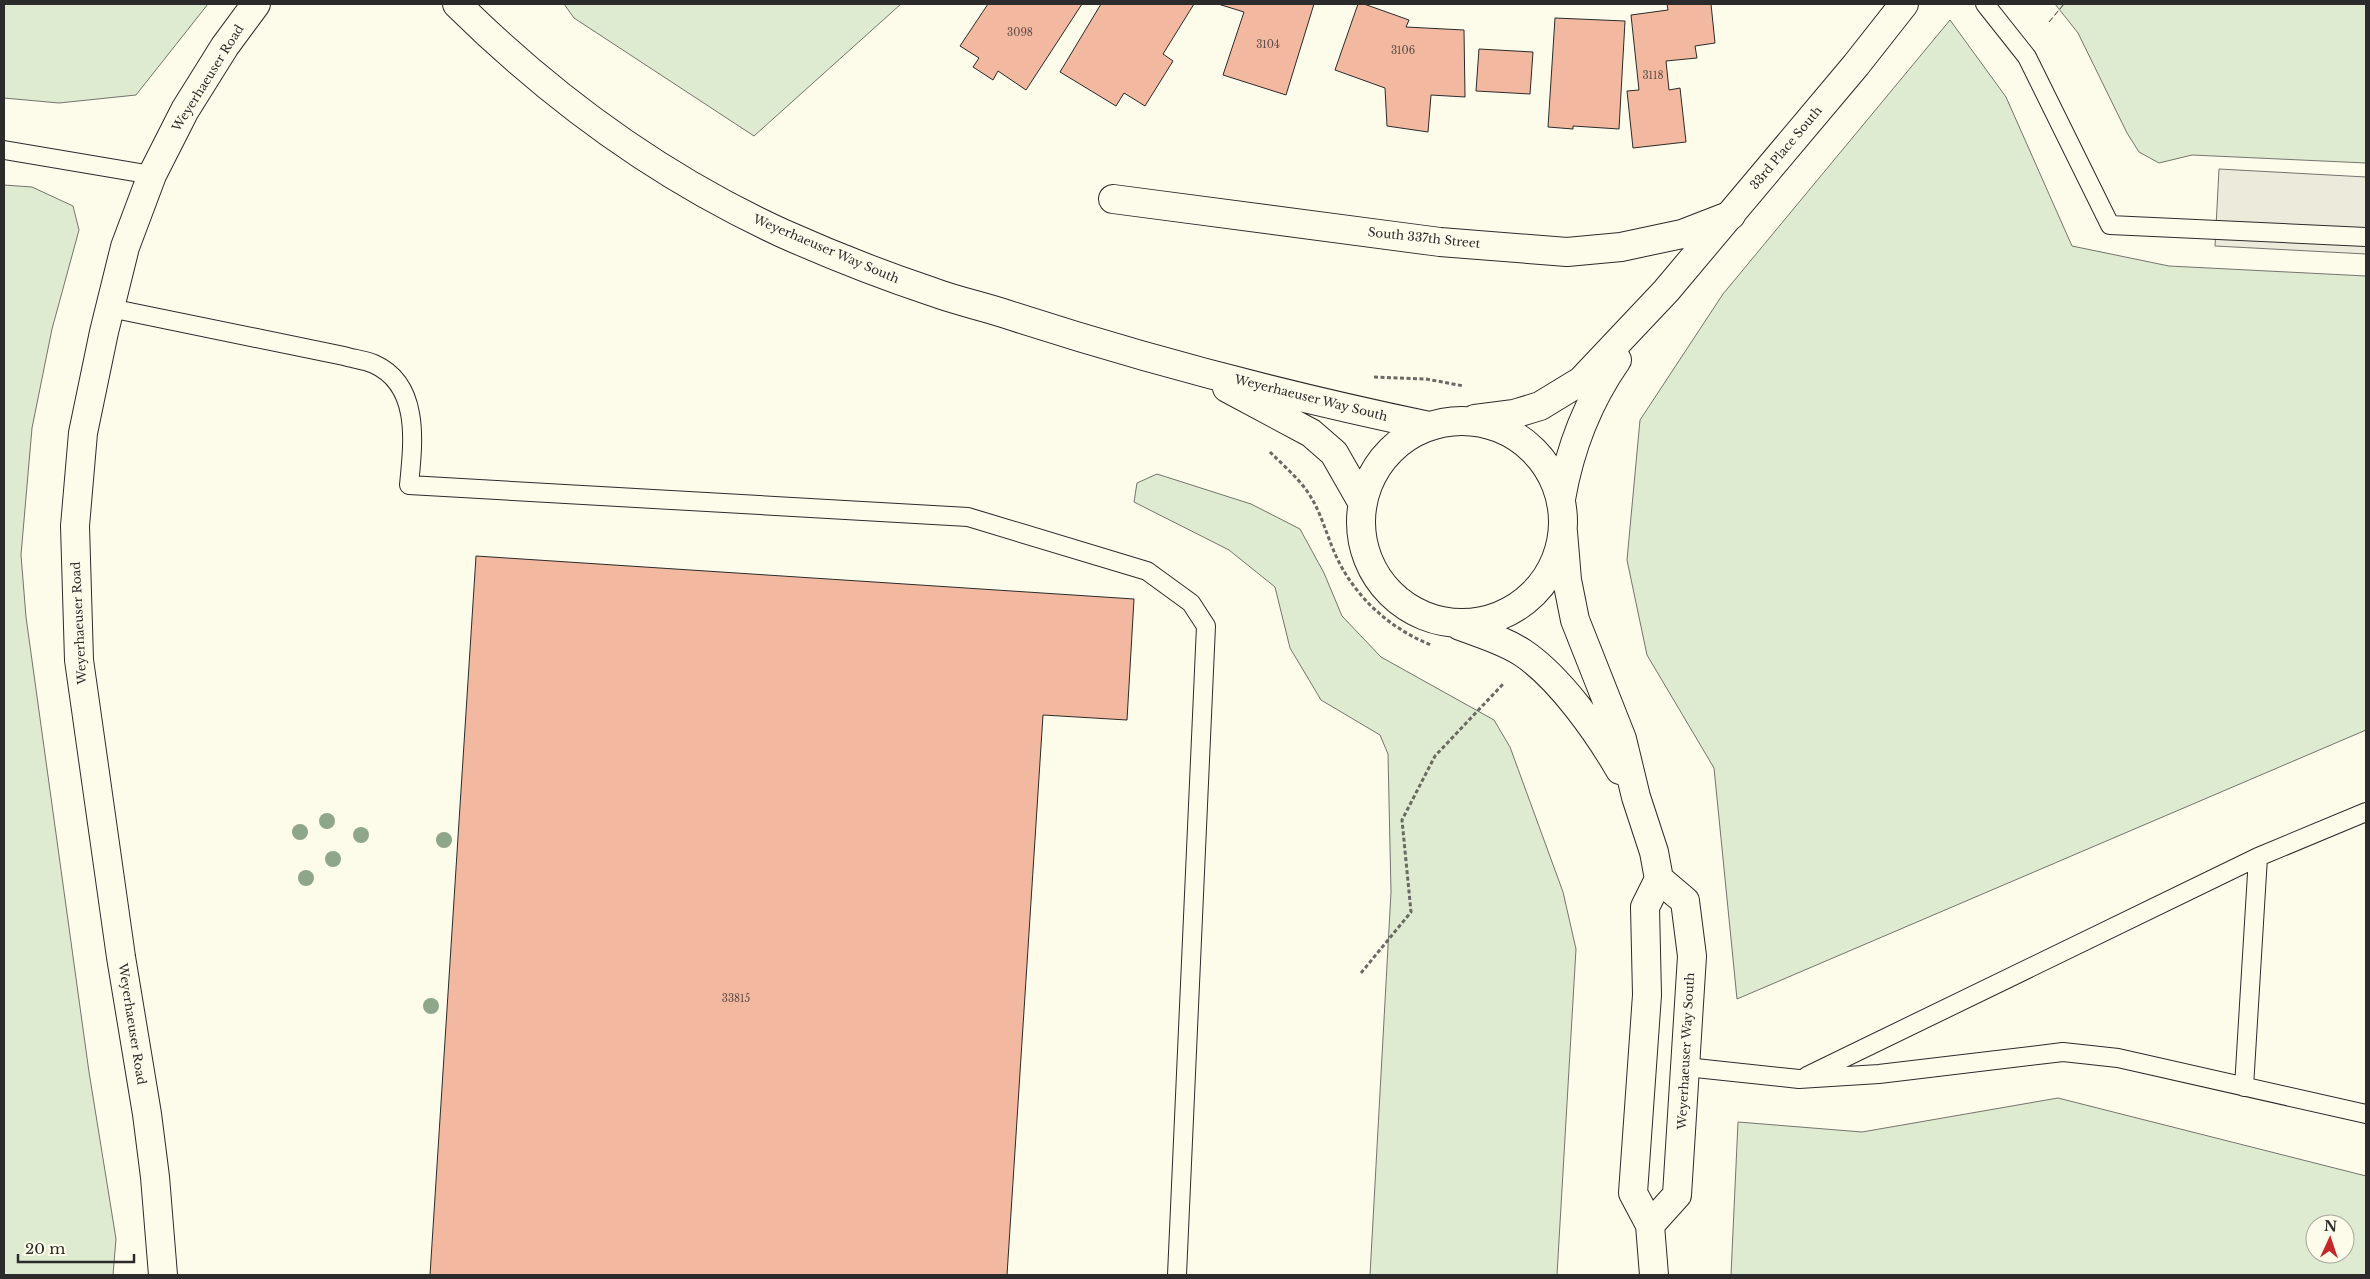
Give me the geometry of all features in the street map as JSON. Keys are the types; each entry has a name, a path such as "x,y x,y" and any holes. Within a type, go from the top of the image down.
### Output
{"street":[{"name":"Weyerhaeuser Road","path":"163,1275 156,1177 117,928 79,660 75,526 83,433 125,247 152,175 184,110 225,46 256,4"},
{"path":"444,4 463,10"},
{"name":"33rd Place South","path":"1429,426 1514,414 1531,409 1570,389 1581,381 1666,291 1856,65 1904,4"},
{"name":"Weyerhaeuser Way South","path":"463,10 531,74 575,109 641,155 710,197 782,233 934,293 1072,336 1193,369 1429,426"},
{"name":"South 337th Street","path":"1113,199 1440,242 1568,252 1621,246 1682,234 1731,215"},
{"name":"33rd Place South","path":"1561,499 1568,462 1586,411 1616,362 1666,291"},
{"name":"Weyerhaeuser Way South","path":"1193,369 1311,433 1334,453 1362,502"},
{"path":"1464,421 1497,427 1526,444 1548,469 1561,499 1567,580 1575,620 1622,739 1636,796 1654,852 1659,879 1645,907 1647,995 1633,1193 1650,1225 1654,1275"},
{"path":"1429,426 1398,443 1375,469 1362,502 1361,535 1371,568 1391,595 1418,614 1497,639 1523,653 1541,668 1572,702 1606,745 1636,796"},
{"path":"1451,623 1483,621 1513,609 1532,594 1538,589 1555,562 1563,532"},
{"name":"Weyerhaeuser Way South","path":"1650,1225 1677,1195 1692,956 1685,901 1659,879"}],"lane":[{"path":"1985,4 2028,57 2110,225 2366,237"},
{"path":"4,150 152,175"},
{"path":"110,308 375,364 396,380 407,399 413,438 409,486 968,517 1147,572 1169,586 1190,603 1206,626 1177,1275"},
{"path":"1800,1079 2258,857 2366,812"},
{"path":"2244,1087 2258,857"},
{"path":"1686,1067 1800,1079 1880,1074 2063,1052 2118,1058 2366,1114"}],"path":[{"path":"1368,376 1426,379 1467,387"},
{"path":"1266,448 1306,490 1323,518 1336,557 1360,597 1399,628 1415,638 1438,648"},
{"path":"1495,678 1510,688"},
{"path":"1360,973 1411,912 1402,820 1435,756 1504,683"}],"green space":[{"path":"4,4 208,4 136,95 59,103 4,98"},
{"path":"564,4 901,4 754,136 574,18"},
{"path":"2055,4 2366,4 2366,163 2192,155 2159,163 2139,152 2127,133 2078,33"},
{"path":"1950,20 2006,97 2072,246 2169,266 2366,276 2366,730 1737,999 1714,768 1647,655 1627,560 1640,420 1723,294"},
{"path":"4,185 32,187 73,206 79,230 52,329 32,428 21,555 26,617 89,1072 116,1239 113,1275 4,1275"},
{"path":"1157,474 1251,504 1300,529 1324,573 1342,616 1381,657 1494,720 1510,747 1563,892 1576,949 1557,1275 1370,1275 1391,892 1388,754 1380,735 1321,700 1290,648 1275,587 1229,550 1134,502 1137,483"},
{"path":"2058,1098 2366,1176 2366,1275 1731,1275 1738,1122 1862,1132"}],"shaded area":[{"path":"2219,169 2366,177 2366,254 2215,246"}],"building":[{"path":"988,4 1082,4 1026,90 998,71 993,80 973,67 979,58 960,46"},
{"path":"1101,4 1194,4 1163,54 1173,61 1145,106 1124,93 1116,106 1060,72"},
{"path":"1218,4 1314,4 1286,95 1223,75 1244,12"},
{"path":"1358,4 1364,4 1409,20 1406,27 1464,30 1465,97 1431,95 1428,132 1387,126 1385,88 1335,70"},
{"path":"1667,4 1711,4 1715,43 1695,46 1697,58 1666,61 1669,90 1680,88 1686,142 1633,148 1627,91 1639,90 1631,15 1668,10"},
{"path":"1555,18 1625,21 1619,129 1573,126 1573,129 1548,127"},
{"path":"1479,49 1533,52 1530,94 1476,91"},
{"path":"476,556 1134,599 1127,720 1043,715 1007,1275 430,1275"}],"fence":[{"path":"2049,22 2064,4"}]}
